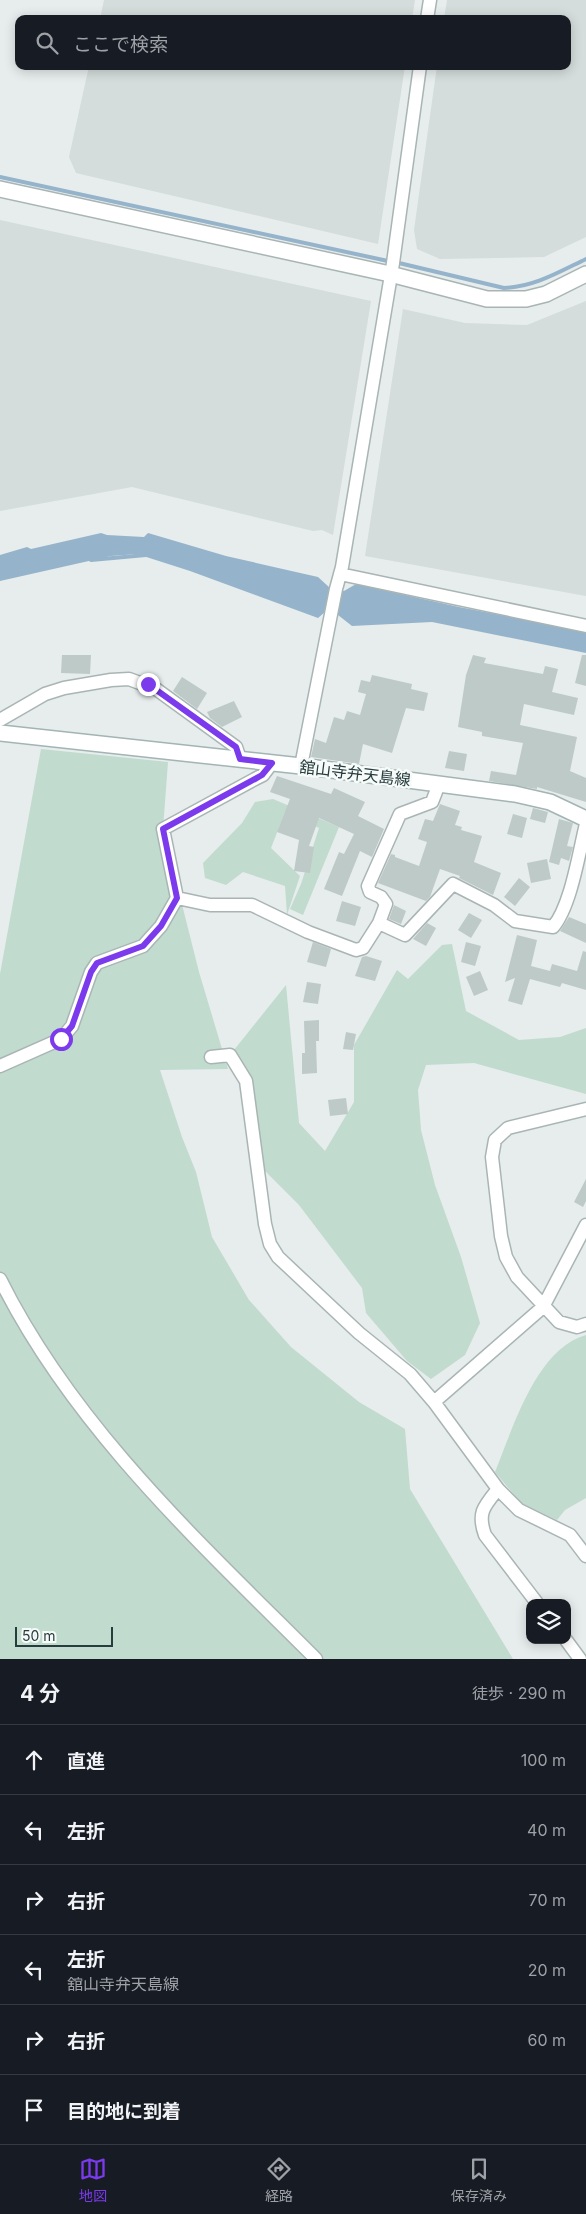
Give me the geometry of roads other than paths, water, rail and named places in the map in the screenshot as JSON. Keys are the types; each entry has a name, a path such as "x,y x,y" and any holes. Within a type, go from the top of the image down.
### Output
{"street":[{"path":"428,15 430,0"},
{"path":"300,766 340,574 390,274 419,70"},
{"path":"0,189 390,274 487,299 507,300 546,294 586,274"},
{"path":"340,574 586,626"},
{"path":"0,720 45,694 64,688 129,679 156,688 236,747 240,759"},
{"name":"舘山寺弁天島線","path":"0,733 240,759 439,784 539,799 561,806 586,819"},
{"path":"0,1066 61,1039 72,1026 91,972 97,963 143,946 161,926 177,898 163,829 262,775 272,763"},
{"path":"177,898 210,905 252,906 308,932 356,950 363,948 379,923 386,904 381,897 370,892 368,886 400,814 432,802 439,784"},
{"path":"379,923 405,935 453,884 494,905 515,920 553,927 558,921 568,896 586,824"},
{"path":"211,1057 230,1055 246,1082 265,1224 270,1244 278,1257 359,1333 410,1374 434,1402 498,1490 519,1510 570,1535 586,1556"},
{"path":"586,1109 518,1124 508,1128 495,1140 492,1157 501,1236 506,1256 517,1277 558,1322 577,1326 586,1324"},
{"path":"434,1402 543,1306 586,1225"},
{"path":"0,1279 16,1310 75,1398 161,1504 316,1659"},
{"path":"498,1490 484,1506 480,1522 485,1535 534,1599"},
{"path":"569,1644 580,1659"}],"water":[{"path":"101,533 144,537 148,533 226,556 318,577 330,588 344,591 356,584 459,607 586,631 586,653 432,622 352,626 338,615 325,612 318,618 190,571 137,554 111,556 0,581 0,555 27,547 31,549"}],"waterway":[{"path":"0,177 388,261"},
{"path":"399,263 504,288 536,282 586,259"},
{"path":"91,560 146,555"}]}
